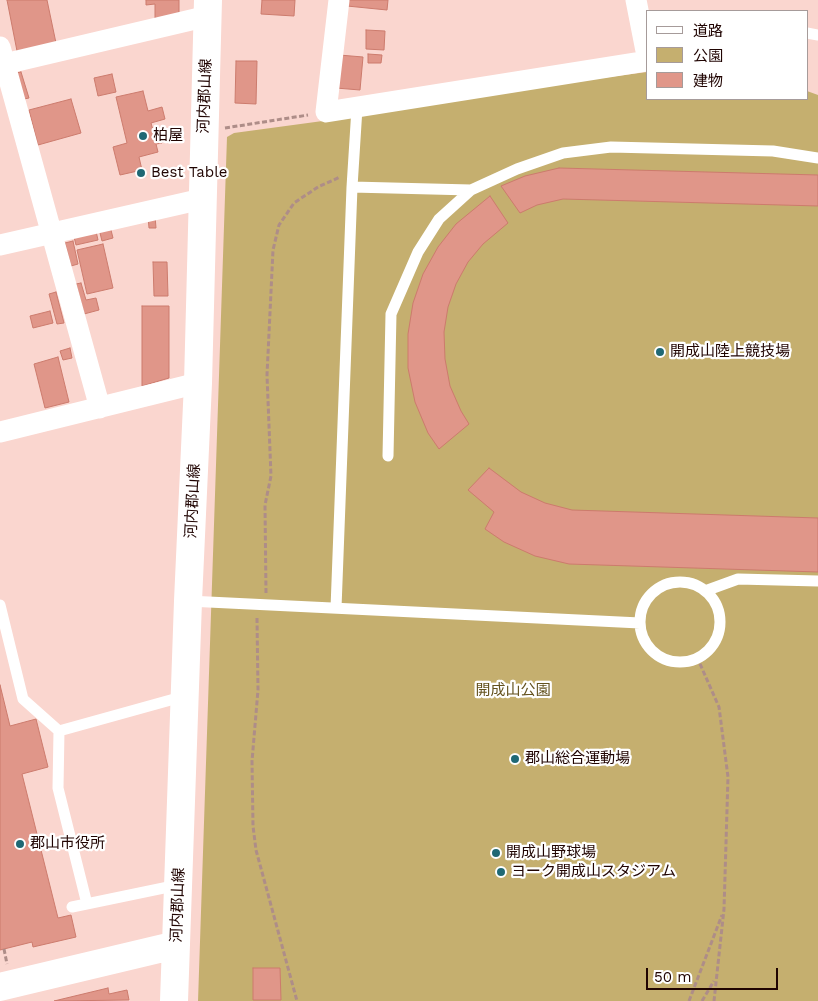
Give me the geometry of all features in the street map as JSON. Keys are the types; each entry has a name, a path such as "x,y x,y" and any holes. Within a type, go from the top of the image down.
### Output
{"main road":[{"name":"河内郡山線","path":"174,1001 188,601 198,383 208,8"},
{"path":"0,987 176,945"}],"street":[{"path":"339,0 326,112 646,61"},
{"path":"636,0 646,51"},
{"path":"100,408 2,58 208,8"},
{"path":"0,245 202,199"},
{"path":"0,432 198,383"}],"lane":[{"path":"336,608 352,173 357,108"},
{"path":"388,456 391,314 418,252 440,219 471,190 516,169 563,153 611,146 773,151 818,158"},
{"path":"352,187 471,190"},
{"path":"705,591 738,579 818,581"},
{"path":"673,582 685,582 705,591 718,609 719,626 714,642 697,658 675,661 654,653 642,634 640,623 646,601 662,586 673,582"},
{"path":"188,601 640,623"},
{"path":"0,605 23,699 59,731 58,788 87,904"},
{"path":"59,731 185,696"},
{"path":"72,907 178,885"}],"path":[{"path":"204,132 326,112"},
{"path":"297,1001 256,850 253,826 252,761 258,681 265,505 271,476 267,375 273,250 278,225 294,203 318,187 352,173"},
{"path":"697,658 720,707 728,777 724,909 714,1001"},
{"path":"689,1001 724,909"},
{"path":"702,1001 716,978"}],"green space":[{"name":"開成山公園","path":"646,72 646,100 808,100 808,91 818,95 818,1001 198,1001 227,137 234,133 330,120 473,95"}],"building":[{"path":"7,0 47,0 56,43 17,51"},
{"path":"146,0 179,0 179,18 155,18 155,4 146,5"},
{"path":"262,0 295,0 294,16 261,14"},
{"path":"348,0 388,0 387,10 347,6"},
{"path":"366,30 385,31 384,50 366,49"},
{"path":"368,54 382,55 381,63 368,63"},
{"path":"339,55 363,57 360,90 336,88"},
{"path":"236,61 257,61 256,104 235,103"},
{"path":"21,72 29,98 24,99 16,73"},
{"path":"112,74 116,92 98,96 94,78"},
{"name":"柏屋","path":"143,91 148,111 162,107 165,119 151,123 153,130 160,129 162,143 156,144 158,152 139,157 142,170 120,175 113,147 127,143 116,97"},
{"path":"71,99 81,133 38,145 29,110"},
{"path":"559,168 818,175 818,206 563,199 537,205 520,213 501,186 525,176"},
{"path":"490,196 508,223 483,244 468,262 456,284 448,307 444,332 445,359 450,386 469,424 439,449 428,433 415,402 408,368 408,334 413,303 423,274 438,247 456,224"},
{"path":"148,216 155,216 156,228 149,228"},
{"path":"110,226 113,238 102,241 99,229"},
{"path":"96,231 98,240 76,245 74,237"},
{"path":"73,241 78,264 71,266 65,243"},
{"path":"103,244 113,288 87,294 77,250"},
{"path":"153,262 167,262 168,296 154,296"},
{"path":"81,283 86,300 96,298 99,310 84,314 76,284"},
{"path":"56,292 64,323 57,324 49,294"},
{"path":"142,306 169,306 169,378 142,386"},
{"path":"50,311 53,323 33,328 30,316"},
{"path":"70,348 72,358 63,360 60,351"},
{"path":"58,357 69,402 45,408 34,364"},
{"path":"489,468 521,492 545,503 572,510 818,518 818,572 569,564 535,556 504,542 485,529 494,512 468,490"},
{"name":"郡山市役所","path":"0,685 10,726 36,719 48,767 22,774 58,918 71,915 76,937 33,947 32,942 0,950"},
{"path":"253,968 280,968 281,1000 253,1000"},
{"path":"108,988 109,994 127,990 129,1000 54,1001"}],"place":[{"name":"柏屋","path":"143,136"},
{"name":"Best Table","path":"141,173"},
{"name":"開成山陸上競技場","path":"660,352"},
{"name":"郡山総合運動場","path":"515,759"},
{"name":"郡山市役所","path":"20,844"},
{"name":"開成山野球場","path":"496,853"},
{"name":"ヨーク開成山スタジアム","path":"501,872"}]}
